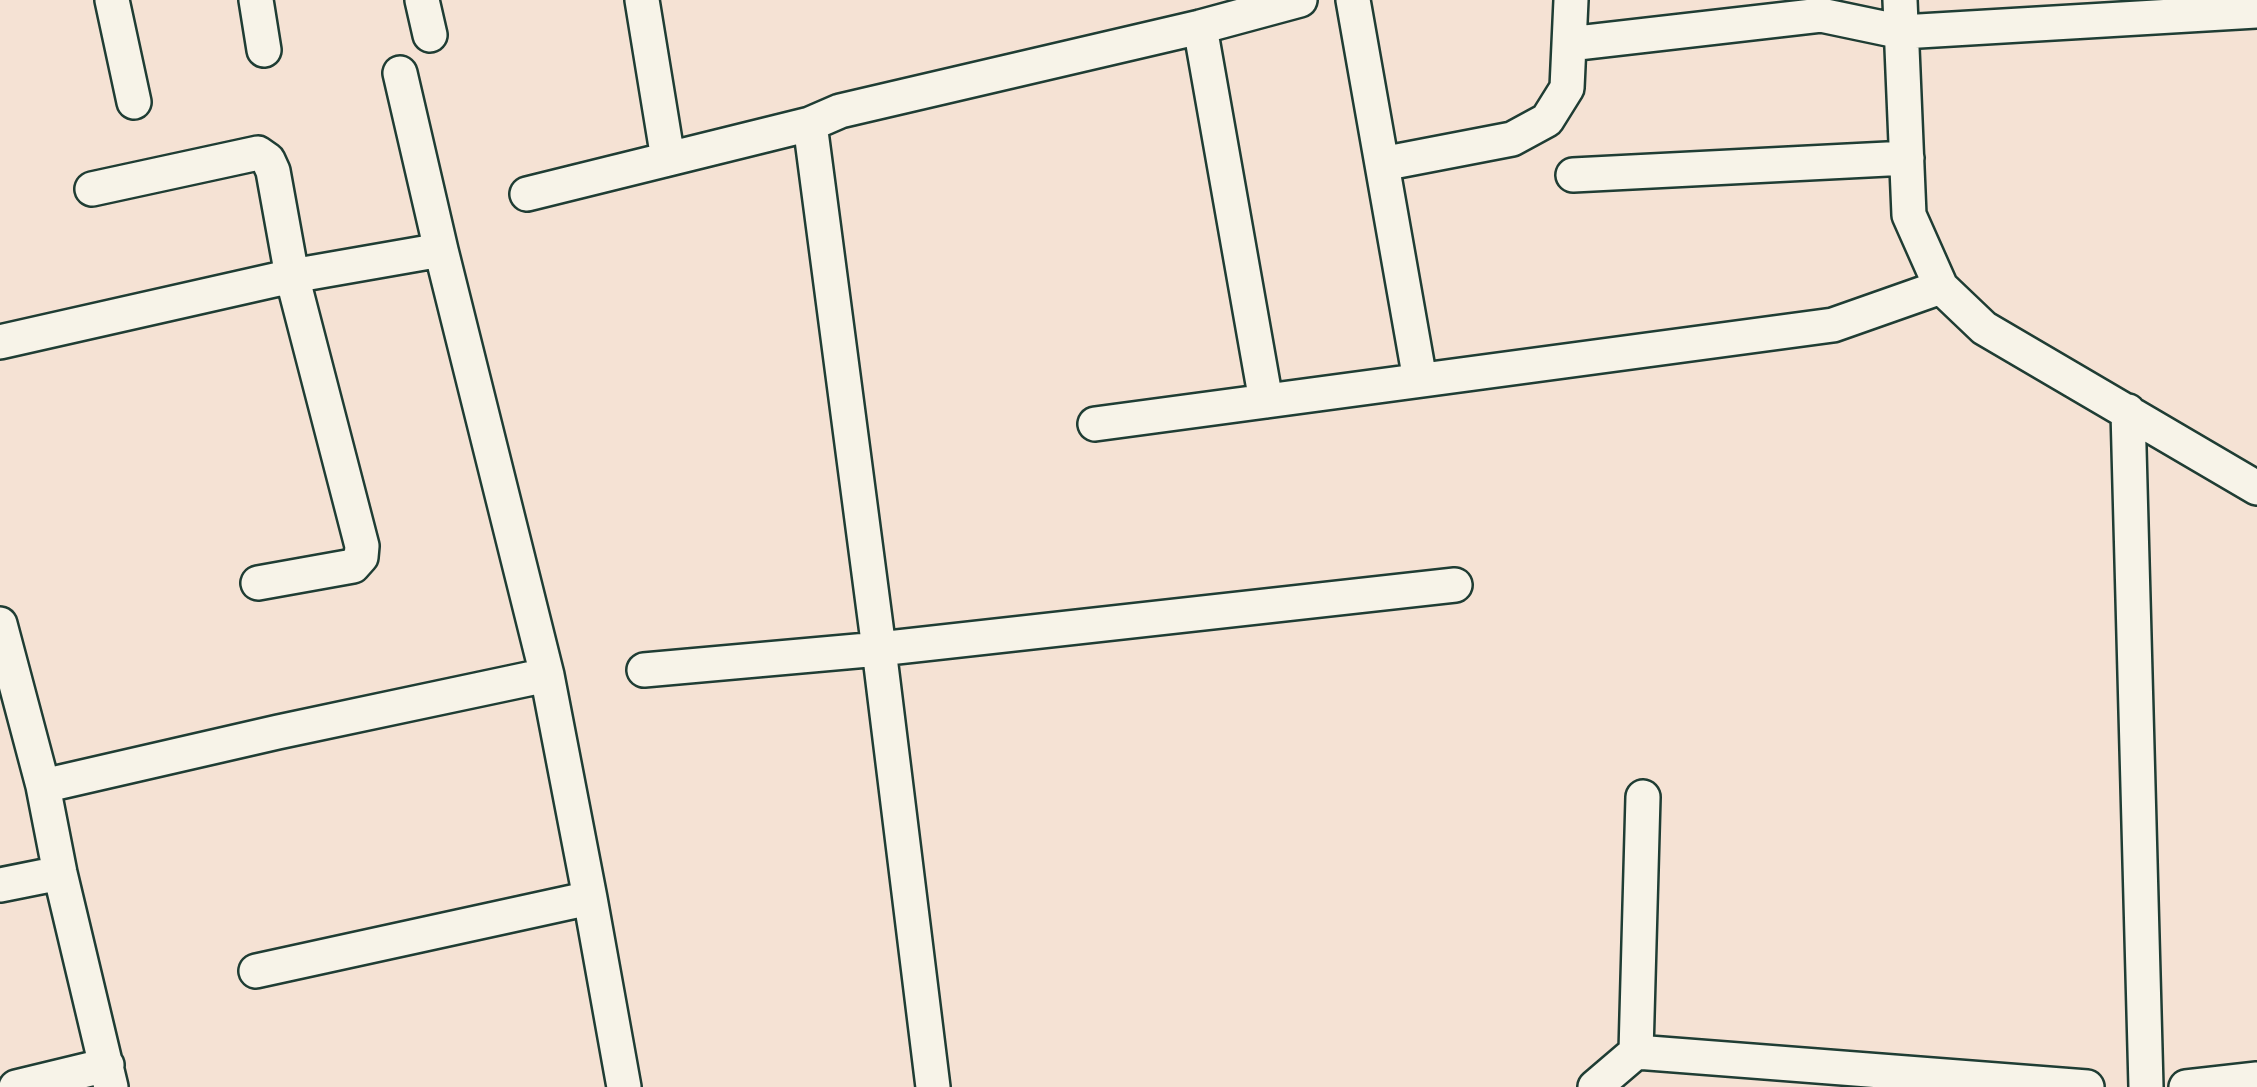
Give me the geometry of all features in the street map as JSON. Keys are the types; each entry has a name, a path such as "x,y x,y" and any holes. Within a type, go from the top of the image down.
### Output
{"street":[{"path":"112,0 134,102"},
{"path":"256,0 264,50"},
{"path":"422,0 430,35"},
{"path":"642,0 668,159"},
{"path":"526,194 810,124 840,111 1200,27 1300,0"},
{"path":"1353,0 1420,380"},
{"path":"1382,164 1512,139 1547,120 1567,88 1571,0"},
{"path":"1900,0 1909,215 1941,287 1984,328 2257,488"},
{"path":"1569,44 1821,15 1902,32 2257,11"},
{"path":"1200,27 1266,401"},
{"path":"400,73 441,250 547,675 624,1087"},
{"path":"810,124 879,648 933,1087"},
{"path":"92,189 258,153 268,160 273,171 292,276 362,546 361,557 353,566 258,583"},
{"path":"1573,175 1907,158"},
{"path":"0,342 292,276 441,250"},
{"path":"1095,424 1833,325 1941,287"},
{"path":"2128,411 2146,1087"},
{"path":"644,670 879,648 1455,585"},
{"path":"2,638 43,786 60,873 109,1076 16,1087"},
{"path":"43,786 278,732 547,675"},
{"path":"1636,1052 1643,797"},
{"path":"0,885 60,873"},
{"path":"256,971 590,898"},
{"path":"1594,1087 1636,1052 2087,1087"},
{"path":"2186,1087 2257,1079"}]}
